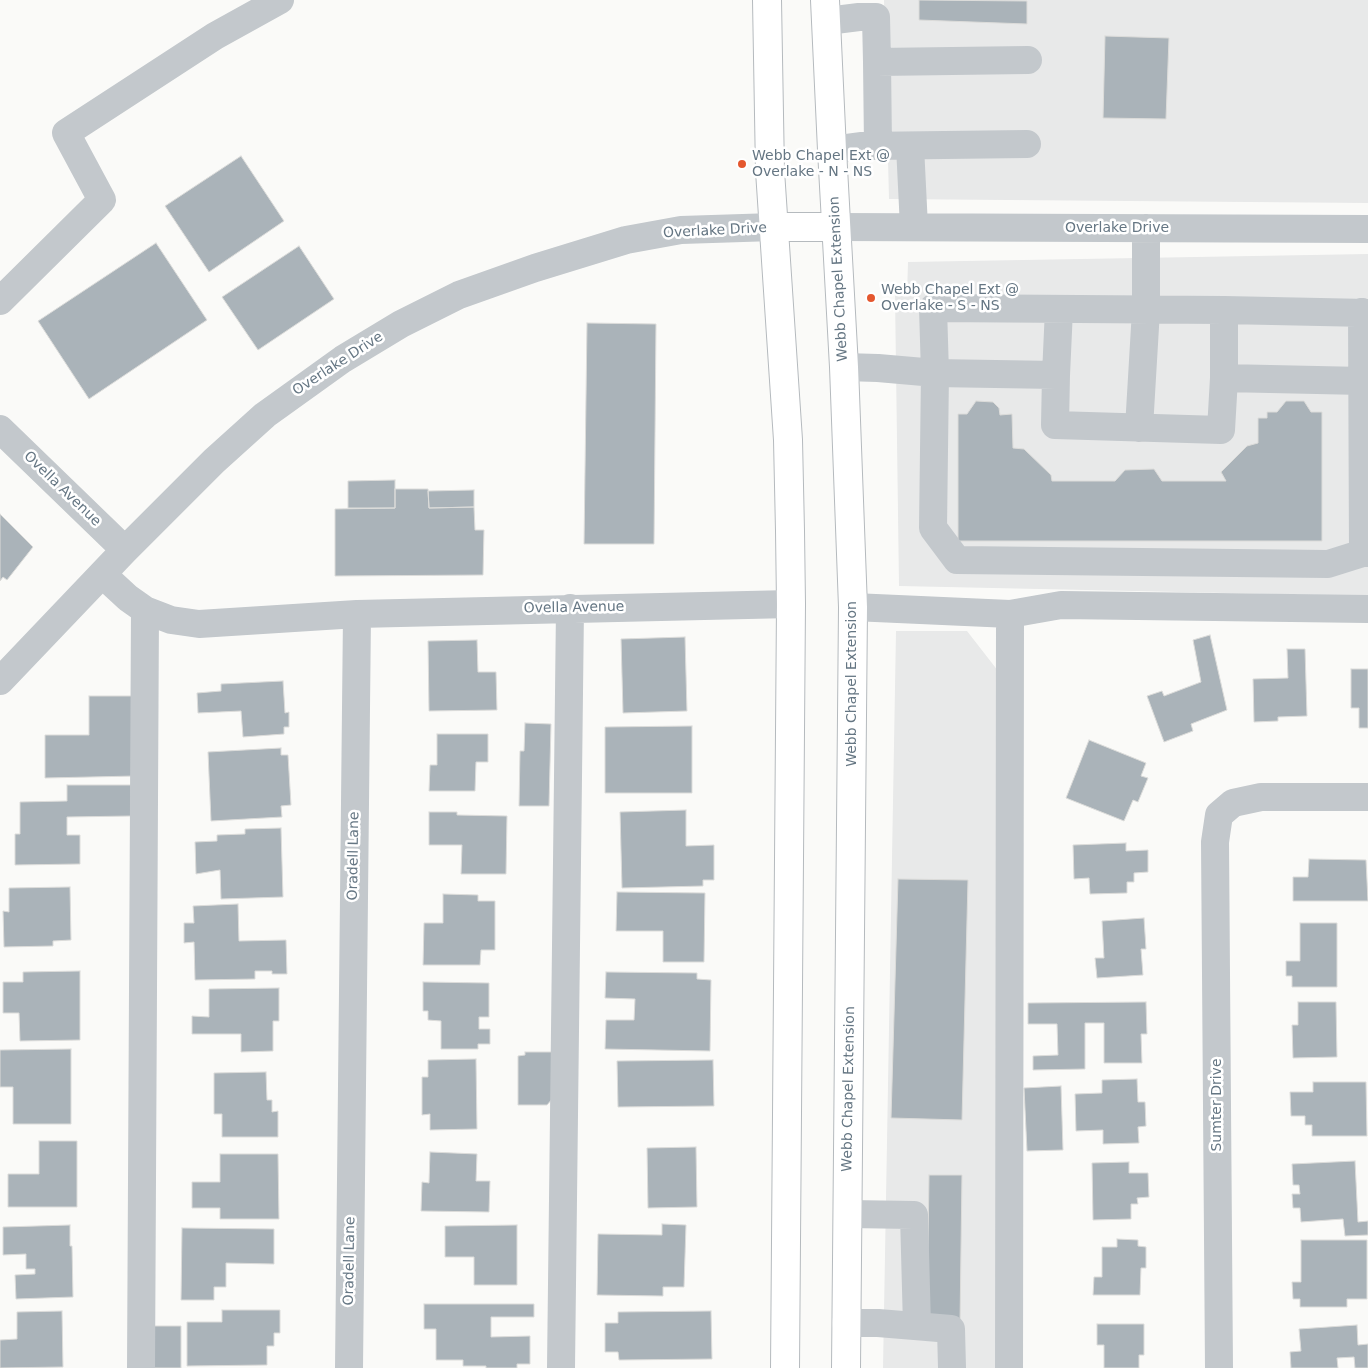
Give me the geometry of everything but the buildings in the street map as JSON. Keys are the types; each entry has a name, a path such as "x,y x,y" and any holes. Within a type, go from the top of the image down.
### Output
{"main road":[{"path":"767,0 770,171 788,440 790,604 785,1368"},
{"name":"Webb Chapel Extension","path":"826,11 854,607 846,1368"},
{"path":"774,227 836,227"}],"street":[{"path":"0,302 102,200 66,133 215,36 280,0"},
{"path":"826,11 859,17 876,8 878,146"},
{"path":"877,62 1028,60"},
{"path":"832,150 862,146 1027,144"},
{"path":"910,146 914,227"},
{"name":"Overlake Drive","path":"0,681 125,550 214,461 265,415 343,359 401,324 459,295 534,268 626,240 681,230 774,227"},
{"name":"Overlake Drive","path":"836,227 1368,229"},
{"path":"1139,428 1146,310 1146,228"},
{"path":"934,308 1059,308 1365,312 1363,382 1365,553 1328,564 957,560 934,528 934,308"},
{"path":"1059,308 1055,425 1221,430 1224,378 1224,310"},
{"path":"844,367 935,373 1056,375"},
{"path":"1224,378 1363,382"},
{"name":"Ovella Avenue","path":"0,429 125,550"},
{"path":"102,574 144,610 171,620 199,624 357,614"},
{"name":"Ovella Avenue","path":"357,614 790,604"},
{"path":"854,607 1010,614 1062,605 1368,609"},
{"path":"561,1368 570,608"},
{"path":"141,1368 144,610"},
{"name":"Oradell Lane","path":"349,1368 357,614"},
{"path":"1009,1368 1010,614"},
{"name":"Sumter Drive","path":"1219,1368 1214,842 1219,815 1233,803 1261,797 1368,797"},
{"path":"848,1214 914,1215 916,1326"},
{"path":"846,1323 878,1323 951,1329 952,1368"}],"shaded area":[{"path":"884,0 1368,0 1368,203 889,199"},
{"path":"1368,254 1368,596 899,586 895,295 907,295 908,262"},
{"path":"896,631 967,631 1002,676 1001,1368 883,1368"}],"place":[{"name":"Webb Chapel Ext @ Overlake - N - NS","path":"742,164"},
{"name":"Webb Chapel Ext @ Overlake - S - NS","path":"871,298"}]}
